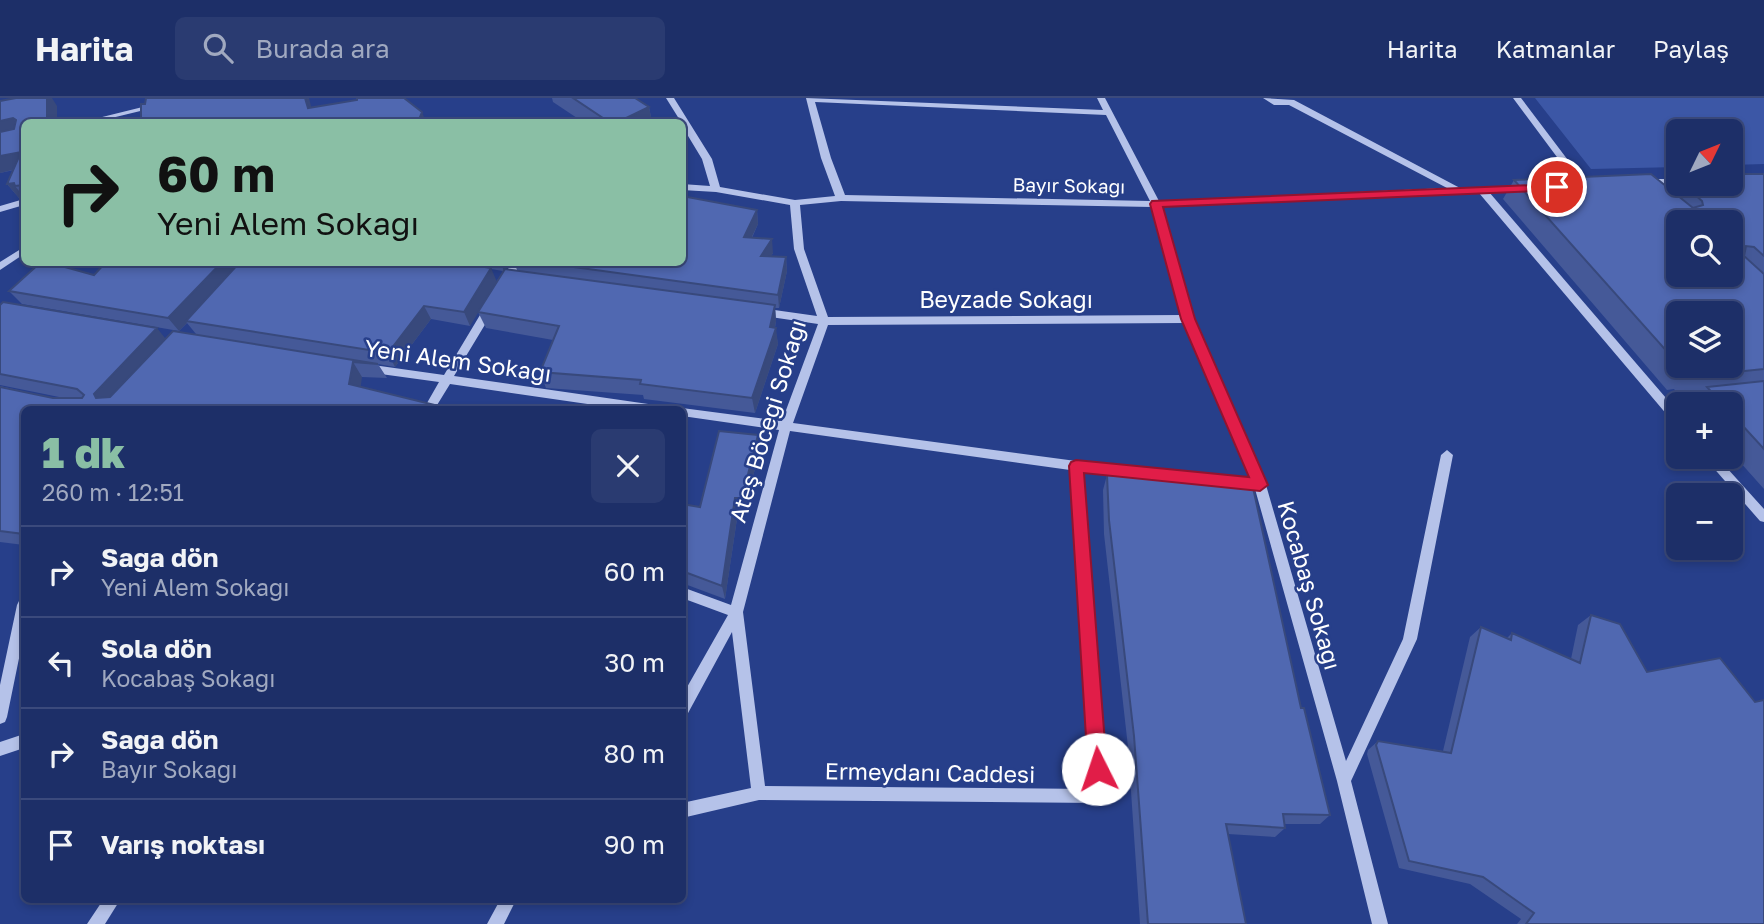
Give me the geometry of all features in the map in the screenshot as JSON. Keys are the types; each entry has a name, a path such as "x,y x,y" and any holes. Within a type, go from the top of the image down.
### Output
{"street":[{"path":"111,119 190,98"},
{"path":"670,98 683,119"},
{"path":"841,198 826,158 810,98 1109,113"},
{"name":"Kocabaş Sokağı","path":"1101,98 1156,204 1188,319 1260,485 1380,924"},
{"path":"1266,98 1274,102 1295,100 1459,191"},
{"path":"1517,98 1583,186"},
{"path":"686,124 707,159 716,190"},
{"path":"1637,182 1666,182"},
{"path":"1637,182 1646,190"},
{"path":"1570,187 1596,185"},
{"path":"686,187 795,203"},
{"name":"Bayır Sokağı","path":"795,203 841,198 1156,204 1532,188"},
{"path":"1482,190 1666,406"},
{"path":"0,209 21,203"},
{"name":"Ateş Böceği Sokağı","path":"759,793 736,612 786,426 824,321 799,249 795,203"},
{"path":"0,267 21,252"},
{"path":"501,290 515,266"},
{"path":"495,276 521,280"},
{"path":"430,406 494,301"},
{"name":"Beyzade Sokağı","path":"755,311 824,321 1188,319"},
{"name":"Yeni Alem Sokağı","path":"353,366 632,406"},
{"path":"686,413 1076,466 1260,485"},
{"path":"1343,781 1410,639 1447,455"},
{"name":"Ermeydanı Caddesi","path":"686,810 759,793 1100,796 1076,466"},
{"path":"1721,469 1764,517"},
{"path":"686,594 736,612 686,703"},
{"path":"0,717 21,619"},
{"path":"0,748 21,742"},
{"path":"95,924 110,903"},
{"path":"495,924 506,903"}],"shaded area":[{"path":"1535,98 1764,98 1764,164 1743,165 1743,119 1666,119 1666,167 1591,169"}],"building":[{"path":"47,98 47,119 21,119 21,152 0,156 0,132 14,129 16,120 13,118 0,121 0,101"},
{"path":"146,98 305,98 308,108 357,98 404,98 422,112 419,119 141,119 141,104 145,104"},
{"path":"573,98 635,98 649,107 624,119 604,119"},
{"path":"21,152 21,185 7,184"},
{"path":"1651,174 1666,186 1666,196 1678,196 1693,208 1703,205 1696,196 1743,196 1743,174 1764,174 1764,256 1754,247 1746,246 1744,256 1764,274 1764,369 1743,371 1743,301 1666,301 1666,351 1514,180"},
{"path":"686,197 757,210 744,237 772,239 761,256 786,257 778,295 566,266 686,266"},
{"path":"37,266 61,266 94,275 102,266 218,266 168,318 9,291"},
{"path":"236,266 491,268 464,312 424,306 388,353 186,321"},
{"path":"505,269 775,305 770,327 776,328 752,398 640,384 641,380 540,372 559,326 478,312"},
{"path":"3,302 157,328 94,394 96,398 110,397 173,331 378,364 353,362 349,384 439,406 21,406 21,534 0,531 0,387 53,398 82,398 84,395 77,389 0,374 0,305"},
{"path":"1764,381 1764,449 1743,426 1743,392 1711,392 1707,387"},
{"path":"719,431 758,435 742,498 735,498 722,586 686,572 686,505 700,507"},
{"path":"1107,475 1220,484 1252,483 1301,708 1304,708 1330,815 1283,814 1285,828 1226,824 1246,924 1148,924 1134,736 1109,520"},
{"path":"1591,615 1620,624 1647,672 1720,658 1755,702 1764,700 1764,924 1526,924 1534,913 1483,877 1409,861 1376,745 1378,741 1451,753 1481,627 1511,640 1512,633 1580,663"}],"route":[{"path":"1098,769 1076,466 1260,485 1188,319 1156,204 1557,187"}]}
